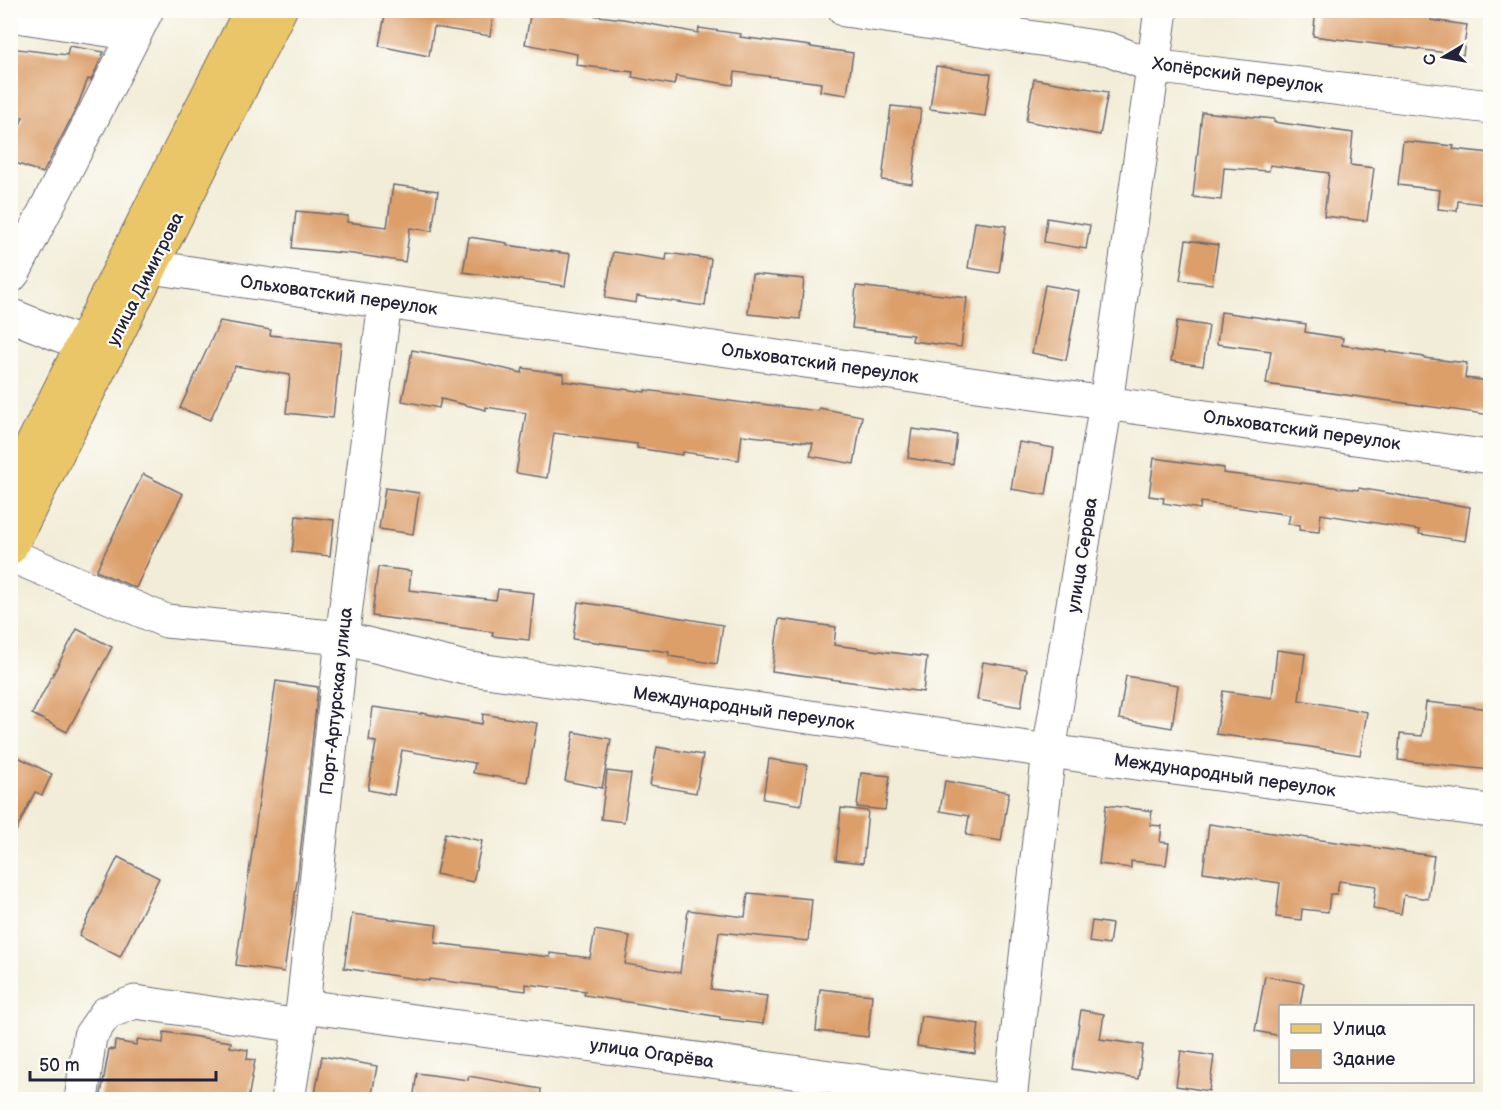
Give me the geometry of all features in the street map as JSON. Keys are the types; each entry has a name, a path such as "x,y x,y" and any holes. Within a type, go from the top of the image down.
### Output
{"main road":[{"name":"улица Димитрова","path":"10,489 251,10"},
{"name":"улица Димитрова","path":"10,549 280,10"}],"street":[{"name":"Хопёрский переулок","path":"845,10 1108,49 1152,66 1491,107"},
{"name":"улица Серова","path":"1010,1100 1049,751 1106,403 1161,10"},
{"path":"10,15 141,22 10,277"},
{"name":"Ольховатский переулок","path":"151,267 385,302 1491,456"},
{"name":"Порт-Артурская улица","path":"288,1100 301,1016 342,638 385,302"},
{"path":"10,315 82,344"},
{"name":"Международный переулок","path":"10,555 166,621 342,638 465,668 1491,811"},
{"name":"улица Огарёва","path":"81,1100 90,1036 106,1014 135,1002 301,1016 1001,1100"}],"building":[{"path":"386,10 494,10 490,36 434,27 429,56 379,46"},
{"path":"531,10 566,10 565,12 623,19 698,33 699,28 741,34 740,37 853,53 847,95 820,91 821,83 735,72 733,85 676,76 674,85 632,77 633,72 576,65 577,54 525,44"},
{"path":"1316,10 1370,10 1410,15 1410,10 1432,10 1431,20 1467,25 1463,55 1313,36"},
{"path":"69,46 104,52 91,80 88,79 77,107 43,173 10,161 10,151 23,117 10,115 10,48 67,55"},
{"path":"936,66 991,74 985,116 930,109"},
{"path":"1034,79 1108,92 1100,135 1026,121"},
{"path":"891,106 921,109 912,184 882,180"},
{"path":"1202,112 1274,119 1274,122 1353,133 1350,165 1374,168 1367,221 1324,216 1329,173 1270,165 1269,171 1224,168 1221,200 1193,197"},
{"path":"1403,141 1454,146 1453,149 1491,153 1491,205 1458,201 1457,211 1438,209 1440,190 1398,185"},
{"path":"393,185 438,191 432,231 410,228 405,262 292,248 296,211 348,216 347,222 387,227"},
{"path":"1047,218 1090,225 1086,249 1044,242"},
{"path":"975,222 1006,226 999,273 968,268"},
{"path":"469,237 570,254 565,286 463,272"},
{"path":"1186,240 1218,245 1212,284 1180,280"},
{"path":"613,252 666,260 667,253 711,259 705,306 637,296 636,303 605,298"},
{"path":"752,274 804,279 800,319 748,314"},
{"path":"1045,285 1079,291 1066,360 1032,353"},
{"path":"856,286 967,298 961,347 912,341 913,335 852,328"},
{"path":"1221,312 1306,324 1305,332 1343,338 1342,345 1467,363 1465,378 1491,381 1491,415 1266,384 1271,351 1217,344"},
{"path":"220,321 271,330 270,335 341,343 333,418 286,413 290,375 235,366 210,420 180,408"},
{"path":"1177,321 1209,326 1203,366 1171,361"},
{"path":"412,350 522,373 523,368 564,374 563,381 818,411 819,408 862,416 854,464 810,456 813,443 742,435 739,460 683,452 682,455 637,448 637,444 554,433 547,478 516,473 526,413 486,407 486,410 441,399 439,408 402,401"},
{"path":"912,429 957,435 953,465 908,458"},
{"path":"1019,442 1054,448 1046,495 1011,489"},
{"path":"1154,458 1224,468 1223,473 1358,490 1359,488 1470,507 1465,541 1419,534 1420,530 1321,514 1319,532 1299,530 1300,525 1288,524 1290,515 1201,502 1200,509 1163,503 1164,498 1149,496"},
{"path":"143,474 183,494 136,588 96,571"},
{"path":"385,488 419,493 413,534 379,529"},
{"path":"296,516 334,520 330,556 292,552"},
{"path":"378,567 411,571 409,590 496,600 498,589 534,593 529,640 492,636 493,632 372,616"},
{"path":"578,602 723,625 717,664 669,656 669,652 573,639"},
{"path":"779,619 836,627 834,645 927,657 923,692 772,671"},
{"path":"77,629 112,647 67,732 32,714"},
{"path":"1277,650 1305,654 1299,700 1367,712 1360,755 1216,734 1223,691 1272,698"},
{"path":"983,662 1027,669 1021,707 977,700"},
{"path":"1126,676 1178,685 1172,728 1119,719"},
{"path":"276,681 318,687 298,874 284,972 236,965"},
{"path":"1426,702 1491,709 1491,770 1398,760 1400,734 1422,736"},
{"path":"373,707 482,724 483,714 537,723 527,782 473,773 475,763 402,750 394,795 368,790 376,742 369,741"},
{"path":"574,732 611,739 602,788 565,781"},
{"path":"657,747 703,755 696,793 650,785"},
{"path":"10,753 52,774 42,795 35,792 10,843"},
{"path":"769,759 807,765 801,805 763,799"},
{"path":"607,771 631,774 624,822 601,819"},
{"path":"861,773 890,776 885,810 857,807"},
{"path":"945,781 1009,792 1001,841 966,835 969,816 940,811"},
{"path":"1106,805 1152,811 1150,825 1162,826 1160,842 1169,843 1166,865 1131,861 1131,868 1099,864"},
{"path":"841,808 868,811 863,863 836,860"},
{"path":"1209,824 1434,856 1428,899 1404,895 1401,914 1373,909 1376,886 1339,881 1337,894 1330,894 1328,912 1302,909 1301,920 1276,917 1280,883 1203,872"},
{"path":"445,833 482,841 473,882 436,874"},
{"path":"118,857 159,878 120,957 79,936"},
{"path":"748,893 812,899 808,941 719,932 711,989 767,996 763,1024 720,1019 720,1017 584,995 585,991 526,984 526,991 429,979 429,981 344,968 352,914 437,925 435,943 550,957 550,953 590,958 595,930 630,936 625,964 680,973 688,910 745,917"},
{"path":"1092,921 1112,924 1109,945 1089,942"},
{"path":"1265,976 1304,983 1300,1005 1279,1005 1279,1036 1255,1031"},
{"path":"820,989 872,995 868,1037 816,1031"},
{"path":"1081,1010 1104,1014 1100,1039 1143,1045 1138,1079 1072,1069"},
{"path":"921,1016 979,1024 975,1054 917,1046"},
{"path":"164,1032 231,1042 230,1047 248,1050 247,1059 255,1060 248,1100 100,1100 109,1049 114,1050 115,1041 136,1045 138,1039 163,1043"},
{"path":"1181,1051 1214,1056 1209,1091 1176,1086"},
{"path":"322,1056 377,1066 371,1100 314,1100"},
{"path":"417,1073 468,1080 469,1076 541,1089 540,1100 413,1100"}]}
